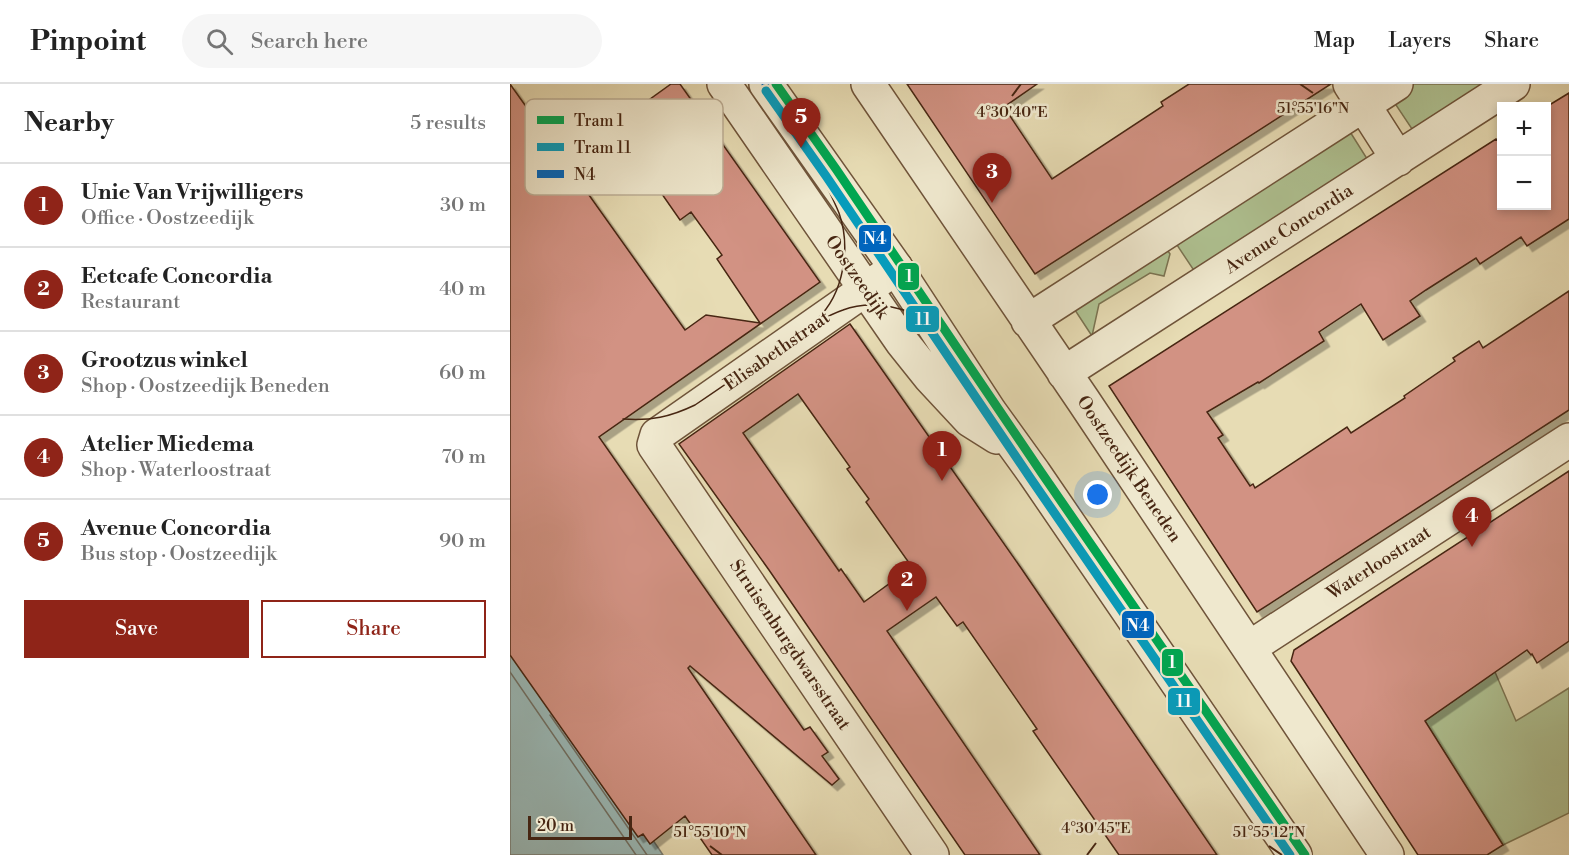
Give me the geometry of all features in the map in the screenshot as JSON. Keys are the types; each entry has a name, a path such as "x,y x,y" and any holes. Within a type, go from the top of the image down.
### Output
{"street":[{"name":"Oostzeedijk","path":"724,84 902,342 930,377 970,420 1014,446"},
{"name":"Oostzeedijk","path":"766,84 896,268 990,412 1295,855"},
{"name":"Oostzeedijk Beneden","path":"868,84 1388,855"},
{"path":"1028,321 1356,95 1396,84"},
{"name":"Avenue Concordia","path":"1064,373 1513,84"},
{"path":"1356,95 1398,159"},
{"name":"Elisabethstraat","path":"657,435 896,268"},
{"name":"Struisenburgdwarsstraat","path":"657,435 654,445 932,855"},
{"name":"Waterloostraat","path":"1249,648 1569,440"}],"green space":[{"path":"1414,84 1487,84 1416,135 1392,99"},
{"path":"1347,127 1371,165 1197,275 1173,239"},
{"path":"1164,245 1170,254 1164,276 1150,273 1099,304 1092,336 1071,304"},
{"path":"1495,672 1516,721 1569,688 1569,813 1503,845 1425,721"}],"water":[{"path":"510,632 659,849 663,855 510,855"}],"building":[{"path":"510,84 525,105 525,195 589,195 685,330 706,315 760,323 717,259 722,255 691,212 680,220 663,195 723,195 723,145 820,282 599,437 804,730 810,727 828,752 822,756 839,779 832,785 690,666 688,668 816,855 712,855 685,816 650,844 643,834 638,837 510,655"},
{"path":"671,84 680,84 691,99 650,99"},
{"path":"907,84 1037,84 1004,107 1052,179 1163,106 1161,102 1189,84 1331,84 1035,274"},
{"path":"1569,93 1569,219 1527,246 1521,237 1480,264 1476,258 1426,290 1410,301 1420,316 1383,340 1361,304 1319,332 1324,341 1259,383 1207,412 1223,435 1218,438 1250,486 1253,484 1255,488 1347,427 1351,433 1405,398 1404,396 1455,361 1453,358 1479,341 1483,348 1569,291 1569,410 1257,612 1109,386 1496,139 1497,210 1551,210 1551,104"},
{"path":"850,324 1021,568 1217,855 1119,855 1033,731 1037,729 963,622 957,626 936,597 887,631 1040,855 965,855 769,570 679,444","holes":["798,394 850,467 847,469 869,499 866,502 912,567 864,602 841,569 839,571 743,433"]},
{"path":"1569,471 1569,641 1537,663 1527,650 1425,721 1503,845 1487,855 1418,855 1291,661 1294,650"}],"tram line":[{"name":"1","path":"776,84 1305,855"},
{"name":"11","path":"766,91 1290,855"},
{"path":"817,319 834,297 843,269 844,255 843,226 825,183"},
{"path":"623,419 660,417 695,405 826,317 854,307 878,305 914,314 939,329 963,356"}],"transit line":[{"name":"N4","path":"766,84 896,268 990,412 1295,855"}],"place":[{"name":"Avenue Concordia","path":"801,148"},
{"name":"Grootzus winkel","path":"992,203"},
{"name":"Unie Van Vrijwilligers","path":"942,481"},
{"name":"Atelier Miedema","path":"1472,547"},
{"name":"Eetcafe Concordia","path":"907,611"}]}
